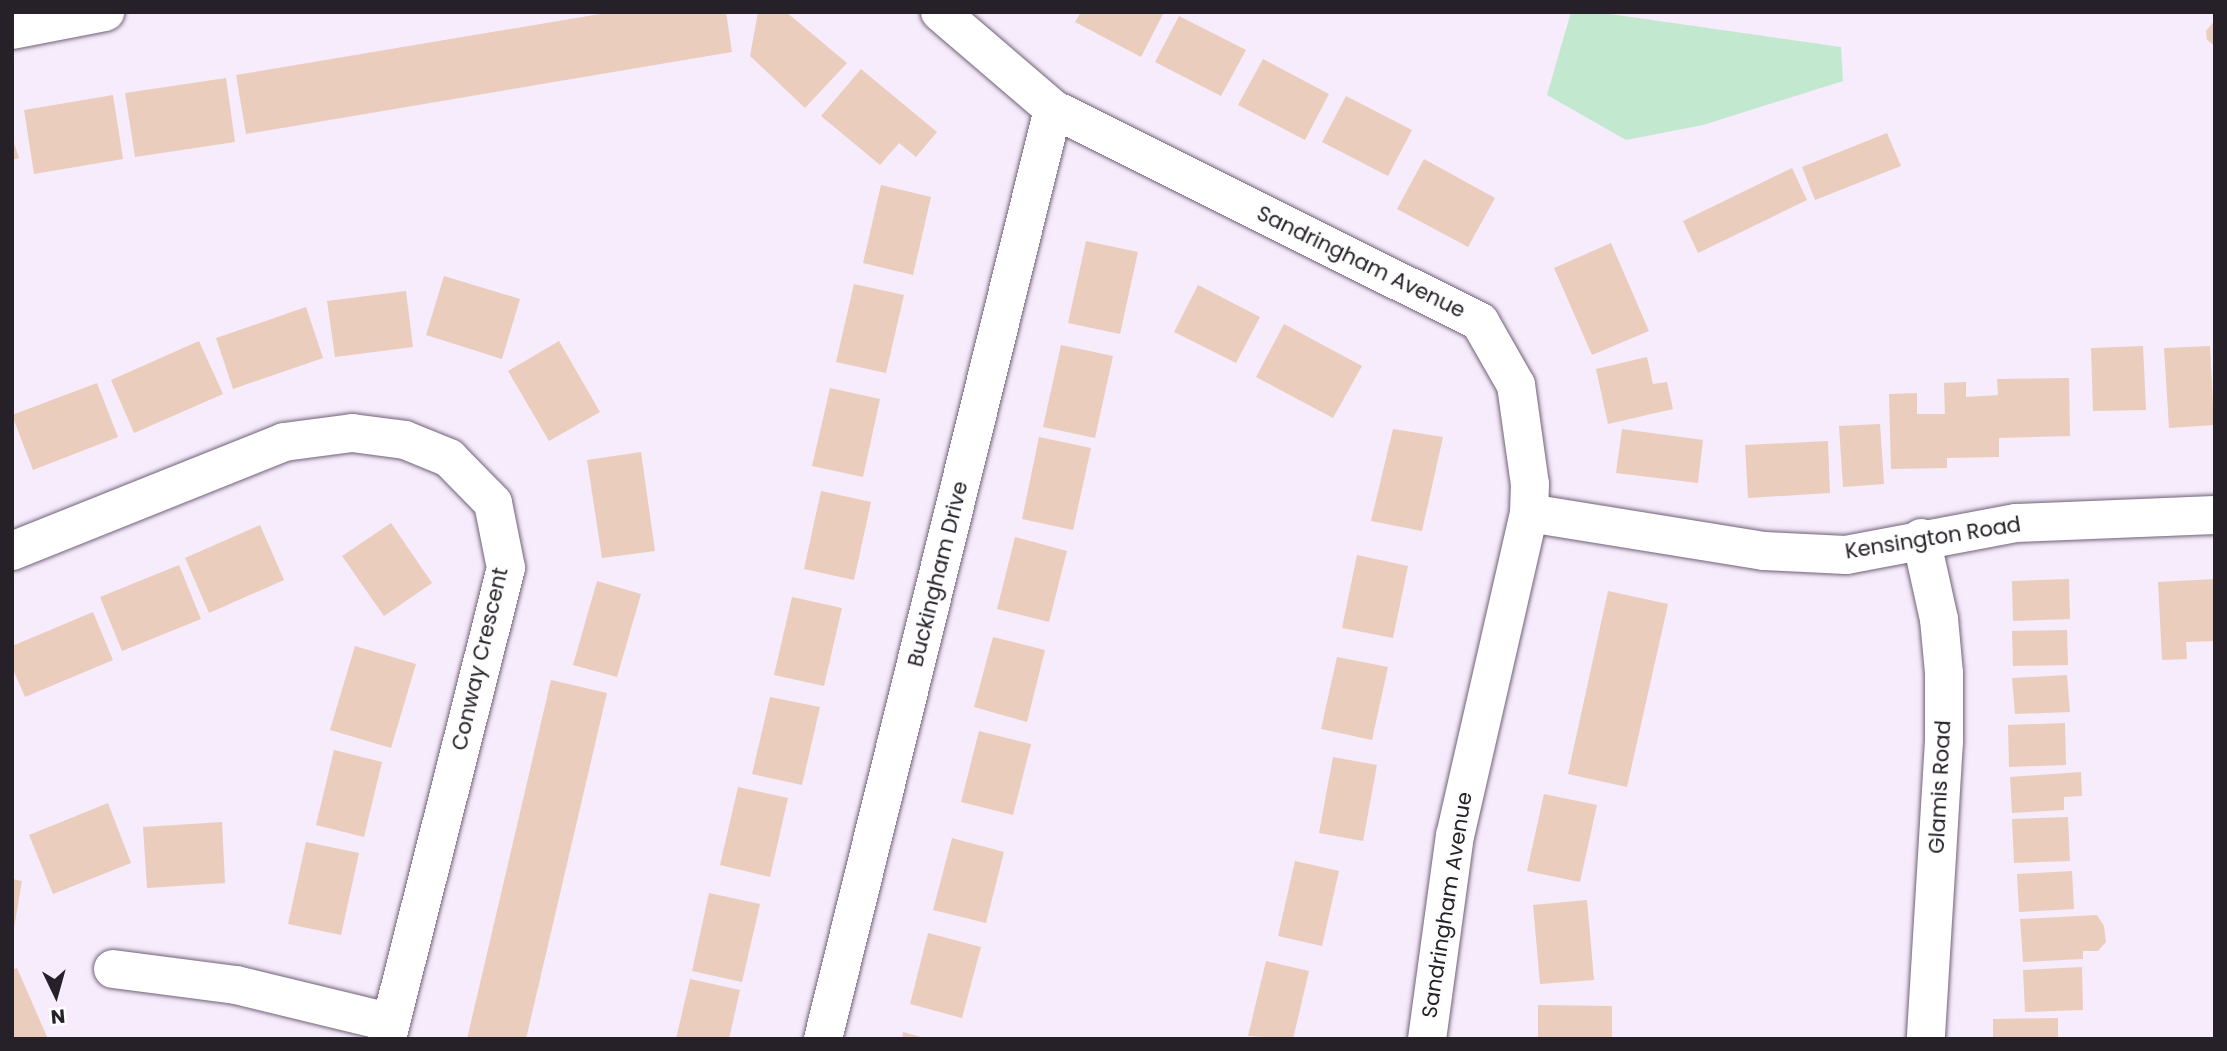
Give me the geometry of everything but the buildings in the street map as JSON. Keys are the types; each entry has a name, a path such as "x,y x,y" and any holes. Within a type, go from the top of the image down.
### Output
{"street":[{"path":"12,30 105,12"},
{"name":"Sandringham Avenue","path":"940,12 1053,109 1480,322 1517,385 1530,484 1529,513 1455,835 1427,1039"},
{"name":"Buckingham Drive","path":"823,1039 1053,109"},
{"name":"Conway Crescent","path":"12,551 284,442 352,433 405,440 449,458 493,503 506,568 388,1031"},
{"name":"Kensington Road","path":"1529,513 1764,551 1846,555 1921,538 2016,523 2215,515"},
{"name":"Glamis Road","path":"1921,538 1939,619 1944,673 1944,741 1926,1039"},
{"path":"113,969 236,985 388,1031"}],"green space":[{"path":"1571,12 1596,12 1841,47 1843,81 1703,125 1626,140 1547,95"}]}
